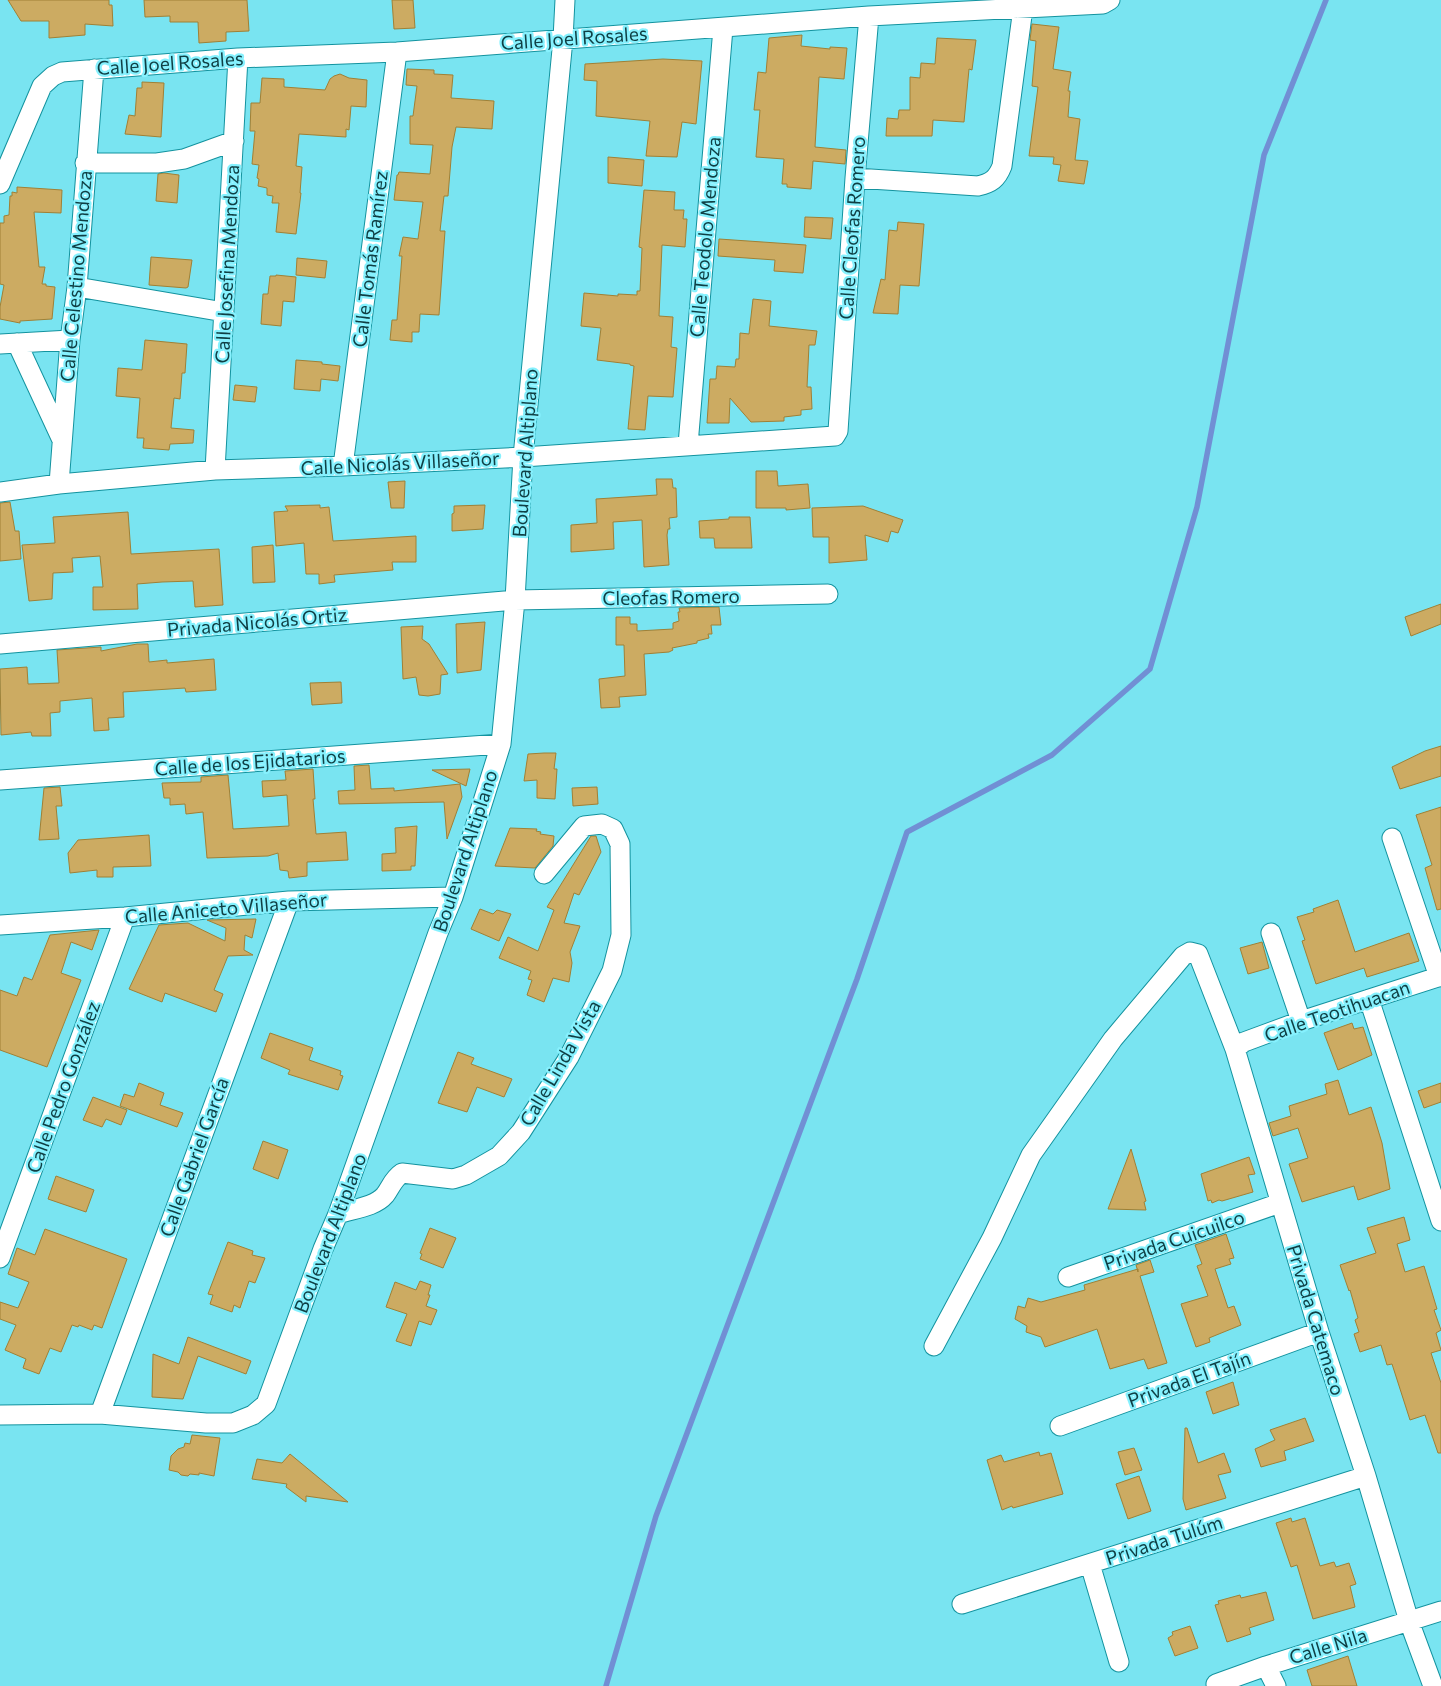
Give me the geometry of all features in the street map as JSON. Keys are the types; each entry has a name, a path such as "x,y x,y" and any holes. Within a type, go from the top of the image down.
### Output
{"street":[{"name":"Boulevard Altiplano","path":"0,1415 100,1414 206,1423 234,1423 254,1415 266,1404 323,1249 338,1214 453,897 501,744 515,600 523,457 563,39 565,0"},
{"name":"Calle Joel Rosales","path":"0,184 42,86 53,76 62,72 238,58 397,52 869,16 1103,4 1110,0"},
{"path":"855,178 978,186 989,184 997,177 1002,166 1023,8"},
{"name":"Calle Cleofas Romero","path":"831,437 835,436 838,431 855,178 869,16"},
{"name":"Calle Teodolo Mendoza","path":"688,445 723,28"},
{"name":"Calle Tomás Ramírez","path":"343,466 397,52"},
{"name":"Calle Josefina Mendoza","path":"215,470 238,58"},
{"name":"Calle Celestino Mendoza","path":"59,484 94,68"},
{"path":"85,163 157,163 184,159 234,141"},
{"path":"77,287 224,312"},
{"path":"62,441 9,344 70,340"},
{"name":"Calle Nicolás Villaseñor","path":"0,492 59,484 215,470 523,457 831,437"},
{"name":"Cleofas Romero","path":"515,600 828,594"},
{"name":"Privada Nicolás Ortiz","path":"0,644 515,600"},
{"name":"Calle de los Ejidatarios","path":"0,780 501,744"},
{"name":"Calle Linda Vista","path":"338,1214 377,1202 384,1196 396,1177 402,1173 453,1179 466,1175 499,1156 520,1132 569,1057 612,971 621,935 620,844 613,829 602,824 584,826 544,874"},
{"path":"1392,838 1440,976"},
{"name":"Calle Aniceto Villaseñor","path":"0,925 125,917 289,900 453,897"},
{"name":"Calle Gabriel García","path":"100,1414 289,900"},
{"name":"Calle Pedro González","path":"0,1258 125,917"},
{"path":"1271,934 1301,1021"},
{"name":"Privada Catemaco","path":"934,1346 992,1238 1031,1155 1113,1039 1183,956 1190,952 1198,954 1234,1049 1319,1332 1366,1476 1409,1621 1433,1686"},
{"name":"Calle Teotihuacan","path":"1234,1049 1244,1042 1301,1021 1440,976"},
{"path":"1370,999 1441,1221"},
{"name":"Privada Cuicuilco","path":"1068,1277 1280,1202"},
{"name":"Privada El Tajín","path":"1060,1426 1319,1332"},
{"name":"Privada Tulúm","path":"962,1604 1366,1476"},
{"path":"1090,1564 1118,1662"},
{"name":"Calle Nila","path":"1216,1684 1266,1666 1441,1611"},
{"path":"1266,1666 1276,1686"}],"building":[{"path":"8,0 109,0 109,5 112,5 113,26 85,24 85,35 49,38 49,21 21,21"},
{"path":"144,0 247,0 249,31 226,32 226,41 199,43 198,22 170,22 170,16 145,17"},
{"path":"392,0 413,0 415,28 394,29"},
{"path":"1032,24 1059,27 1053,69 1071,72 1068,91 1070,91 1068,117 1080,119 1075,160 1088,161 1084,184 1058,181 1061,165 1053,164 1054,157 1029,156 1038,87 1032,86 1036,41 1030,40"},
{"path":"802,35 801,46 830,49 830,47 847,48 844,79 819,77 815,147 846,150 845,164 813,161 811,189 787,187 787,184 782,184 784,159 756,157 760,110 754,110 758,72 766,73 769,38"},
{"path":"937,38 976,40 972,70 969,69 964,122 933,120 932,136 886,136 887,118 898,119 899,110 910,110 910,77 920,78 921,63 935,64"},
{"path":"663,59 702,61 696,124 682,122 677,157 646,156 650,121 596,116 597,81 584,80 585,64"},
{"path":"407,69 434,70 434,74 453,75 451,98 494,101 492,129 456,127 452,147 448,196 444,196 440,231 445,231 439,315 420,314 419,332 412,332 412,342 390,340 392,320 397,320 402,256 399,256 403,237 418,239 423,202 394,200 399,172 430,174 433,145 410,144 410,116 413,116 417,86 406,85"},
{"path":"340,74 349,78 367,80 366,107 351,106 349,130 346,129 346,137 299,134 296,166 302,167 296,234 276,232 279,203 272,203 273,196 267,195 267,188 258,186 259,165 252,164 255,131 250,131 251,103 260,103 262,78 284,79 284,87 325,90 330,79"},
{"path":"142,82 164,83 161,137 125,134 129,115 135,116 137,88 142,88"},
{"path":"608,157 644,160 642,186 608,183"},
{"path":"158,174 179,175 177,203 156,201"},
{"path":"17,187 62,190 61,213 34,212 39,267 45,267 42,284 55,287 52,319 20,321 20,323 0,319 4,285 0,284 0,223 4,223 4,216 9,215 10,196 12,196 12,192 17,193"},
{"path":"644,190 675,192 674,210 684,210 683,219 687,219 685,247 662,245 659,316 673,317 671,347 677,348 673,397 648,396 645,430 628,429 634,366 597,360 601,328 581,326 584,293 618,296 618,294 637,295 637,291 640,291 642,248 639,247"},
{"path":"805,217 833,218 831,239 804,237"},
{"path":"898,222 924,224 919,286 900,285 898,314 873,313 881,279 885,280 889,230 897,231"},
{"path":"719,239 806,245 803,273 774,271 775,260 718,256"},
{"path":"151,257 192,260 188,287 149,285"},
{"path":"297,258 327,261 325,278 296,275"},
{"path":"270,276 296,277 294,302 283,301 281,326 261,324 263,294 268,294"},
{"path":"753,299 771,301 769,326 817,331 815,345 809,345 807,387 811,387 812,409 801,410 801,415 784,417 784,421 751,422 730,398 729,423 707,423 710,379 716,379 717,366 735,367 736,359 739,359 740,333 749,334"},
{"path":"145,340 187,344 185,373 182,373 180,399 174,398 171,428 194,430 193,443 170,444 169,450 143,448 144,438 137,438 140,398 116,396 118,368 142,370"},
{"path":"296,360 322,362 322,364 340,366 338,381 321,379 320,391 294,389"},
{"path":"235,385 257,387 255,402 233,400"},
{"path":"756,471 777,471 778,486 808,484 810,508 786,510 786,508 756,508"},
{"path":"656,479 672,479 673,488 676,488 677,517 669,518 670,529 668,529 667,535 669,565 644,567 642,520 613,522 614,549 571,552 571,525 597,523 596,499 657,495"},
{"path":"405,481 404,508 391,508 388,482"},
{"path":"10,502 15,531 19,531 21,559 0,561 0,503"},
{"path":"320,505 320,508 329,507 333,541 416,536 416,562 392,562 393,570 334,575 335,582 319,584 319,574 306,574 304,543 276,546 274,512 288,511 285,506"},
{"path":"485,505 483,529 452,531 454,506"},
{"path":"863,506 903,520 898,533 891,531 888,542 865,535 867,560 829,563 829,537 813,537 812,508"},
{"path":"128,512 131,554 219,549 223,605 195,607 193,581 162,582 137,584 138,609 93,610 93,587 103,587 100,556 72,558 73,572 53,573 52,599 29,601 22,545 55,543 53,517"},
{"path":"729,517 750,517 752,548 715,548 714,538 700,538 699,521 729,519"},
{"path":"273,545 275,582 253,583 252,547"},
{"path":"1441,604 1441,624 1411,636 1405,617"},
{"path":"719,607 721,625 711,625 712,634 708,634 709,638 697,641 697,643 672,648 673,650 669,652 644,654 646,695 619,697 620,707 601,708 599,679 625,676 624,645 616,645 616,617 630,617 630,624 637,624 637,631 673,629 673,623 679,621 679,608"},
{"path":"485,622 481,670 457,673 456,624"},
{"path":"423,626 422,639 429,644 448,674 441,675 440,694 428,696 419,695 416,677 403,679 401,627"},
{"path":"137,644 148,644 149,662 167,660 167,663 214,659 216,690 186,692 185,688 123,692 124,717 108,718 109,730 94,731 92,698 60,701 60,712 50,713 51,736 32,736 31,732 1,735 0,669 27,667 28,684 59,683 57,650 101,647 101,651"},
{"path":"341,682 342,703 312,705 310,683"},
{"path":"1441,746 1441,776 1400,789 1392,767 1425,751"},
{"path":"556,753 554,769 557,769 555,799 537,798 537,780 524,781 528,754"},
{"path":"369,765 371,789 394,788 394,791 460,784 462,797 447,839 444,802 339,804 338,791 355,790 354,766"},
{"path":"313,769 316,834 346,832 348,860 307,862 307,876 289,878 288,871 280,870 278,853 268,856 207,858 203,812 186,814 185,804 170,805 170,798 164,798 162,783 201,782 201,777 228,775 233,829 289,826 287,795 263,797 262,781 286,780 285,771"},
{"path":"470,769 466,786 432,770"},
{"path":"60,787 62,806 56,806 59,839 39,840 44,788"},
{"path":"597,787 598,804 573,806 572,788"},
{"path":"1441,807 1441,909 1437,910 1425,868 1432,865 1416,815"},
{"path":"417,826 415,866 411,866 411,870 382,871 382,854 396,853 395,828"},
{"path":"510,828 537,829 536,831 541,832 540,834 554,836 553,846 535,868 495,866"},
{"path":"149,835 151,866 113,867 113,877 97,877 97,870 70,873 68,853 78,840"},
{"path":"591,836 596,836 601,852 579,895 574,893 564,923 580,926 570,952 572,963 569,982 553,978 544,1002 527,995 532,980 528,979 531,971 499,958 508,937 538,951 554,910 547,907"},
{"path":"1338,900 1355,952 1409,933 1419,961 1367,977 1364,968 1316,984 1302,941 1305,940 1297,917 1314,912 1313,909"},
{"path":"480,909 493,914 497,910 511,914 499,941 471,929"},
{"path":"256,919 252,938 245,935 244,950 253,955 228,956 214,990 223,994 216,1012 165,993 162,1002 129,989 159,925 188,923 225,941 226,928 207,920"},
{"path":"99,930 92,950 71,942 61,973 81,980 47,1067 0,1050 0,990 17,996 24,977 32,980 50,935"},
{"path":"1262,942 1269,968 1248,974 1240,948"},
{"path":"1352,1023 1354,1029 1363,1027 1372,1055 1338,1070 1324,1033"},
{"path":"270,1033 313,1048 309,1060 341,1071 340,1075 343,1076 338,1090 288,1074 290,1070 261,1058"},
{"path":"458,1052 474,1058 471,1064 512,1079 504,1097 477,1087 467,1112 438,1103"},
{"path":"1338,1080 1349,1115 1371,1107 1382,1143 1390,1189 1358,1200 1354,1186 1302,1202 1289,1164 1308,1158 1298,1128 1273,1136 1269,1123 1291,1116 1289,1106 1327,1094 1325,1084"},
{"path":"139,1083 164,1093 160,1105 183,1113 177,1127 120,1106 124,1094 134,1097"},
{"path":"1441,1083 1441,1102 1424,1108 1418,1091"},
{"path":"93,1097 127,1110 121,1125 106,1119 102,1127 83,1120"},
{"path":"263,1141 288,1150 278,1179 253,1169"},
{"path":"1131,1149 1146,1201 1144,1202 1146,1210 1108,1209"},
{"path":"1249,1157 1255,1174 1248,1175 1253,1192 1212,1203 1211,1200 1208,1201 1201,1174"},
{"path":"56,1176 94,1190 86,1212 48,1199"},
{"path":"1404,1217 1410,1240 1397,1244 1405,1272 1424,1266 1437,1309 1434,1310 1441,1330 1436,1333 1441,1350 1431,1353 1441,1383 1441,1453 1438,1453 1425,1415 1410,1420 1392,1364 1387,1365 1381,1345 1360,1352 1354,1334 1359,1332 1355,1320 1358,1318 1340,1265 1376,1253 1367,1228"},
{"path":"430,1228 456,1238 443,1268 420,1259 422,1254 420,1253"},
{"path":"45,1229 127,1259 102,1328 94,1325 92,1330 79,1325 78,1327 72,1325 61,1352 50,1348 39,1374 23,1368 26,1359 5,1350 16,1325 0,1319 0,1302 18,1308 29,1282 8,1274 17,1248 35,1255"},
{"path":"1226,1234 1234,1258 1229,1259 1231,1264 1215,1269 1228,1308 1234,1306 1241,1325 1209,1338 1210,1342 1196,1347 1181,1304 1208,1296 1197,1266 1202,1264 1195,1245"},
{"path":"228,1242 253,1251 252,1255 265,1258 255,1283 249,1281 240,1308 234,1305 232,1312 210,1304 213,1295 208,1294"},
{"path":"1150,1260 1154,1272 1140,1276 1167,1363 1148,1369 1144,1359 1110,1369 1097,1329 1045,1347 1041,1337 1026,1332 1027,1326 1015,1319 1018,1306 1025,1308 1028,1298 1041,1302 1085,1290 1084,1285 1137,1269 1136,1265"},
{"path":"420,1281 431,1285 426,1306 437,1310 431,1325 419,1321 411,1346 396,1341 407,1314 386,1307 395,1282 416,1290"},
{"path":"188,1337 251,1361 246,1374 198,1356 183,1399 152,1397 153,1354 179,1364"},
{"path":"1233,1382 1239,1405 1213,1414 1206,1392"},
{"path":"1305,1418 1314,1441 1284,1451 1286,1460 1261,1467 1255,1449 1275,1440 1270,1430"},
{"path":"1185,1428 1187,1428 1198,1463 1224,1453 1231,1472 1218,1475 1226,1498 1186,1510 1183,1499"},
{"path":"192,1435 220,1438 214,1476 199,1473 199,1475 190,1474 188,1476 169,1470 171,1456 178,1449 184,1447 185,1443 190,1444"},
{"path":"1134,1448 1142,1470 1125,1475 1118,1452"},
{"path":"1039,1452 1040,1456 1051,1453 1063,1494 1002,1510 987,1460 1001,1455 1004,1462"},
{"path":"290,1454 348,1502 306,1496 306,1502 286,1487 287,1484 252,1479 257,1459 282,1463"},
{"path":"1139,1476 1151,1511 1128,1519 1116,1484"},
{"path":"1291,1518 1292,1522 1305,1518 1320,1566 1334,1562 1336,1567 1349,1563 1356,1584 1350,1586 1355,1607 1313,1619 1297,1565 1291,1567 1276,1523"},
{"path":"1266,1592 1274,1620 1249,1628 1251,1634 1227,1642 1215,1605 1219,1604 1218,1601 1240,1595 1241,1598"},
{"path":"1190,1626 1198,1648 1175,1656 1168,1638 1173,1635 1172,1632"},
{"path":"1348,1656 1357,1686 1312,1686 1307,1670"}],"waterway":[{"path":"606,1686 656,1516 857,979 907,832 1052,755 1150,669 1197,507 1264,155 1326,0"}]}
